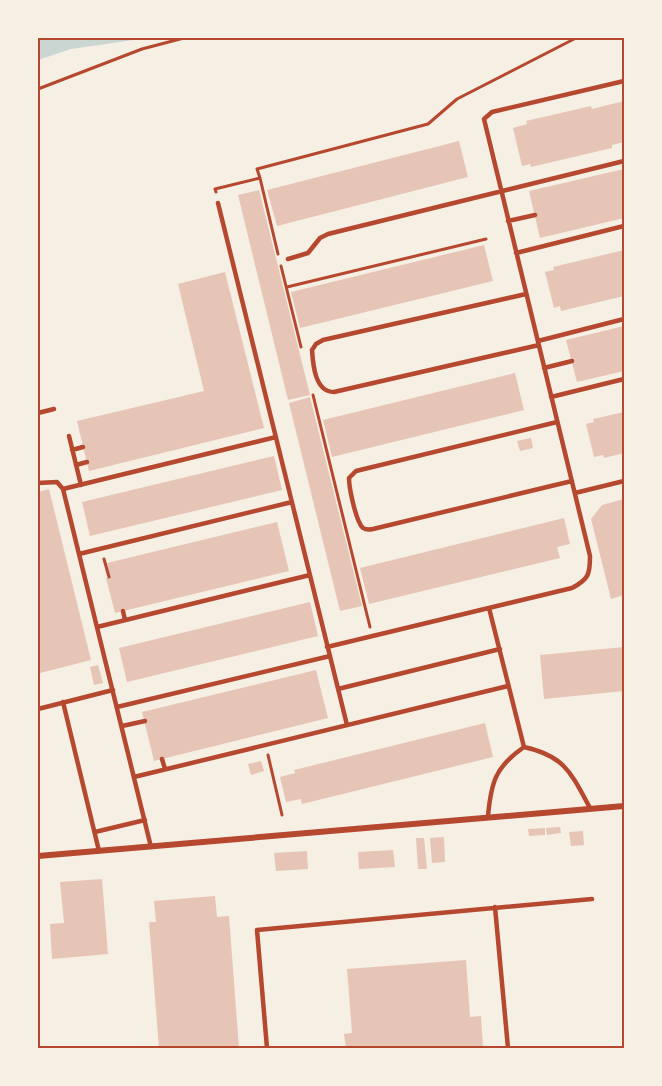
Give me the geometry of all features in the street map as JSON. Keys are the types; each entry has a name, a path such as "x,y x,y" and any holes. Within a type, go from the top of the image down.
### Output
{"street":[{"path":"38,856 624,806"}],"lane":[{"path":"327,647 572,588 584,581 590,572 590,556 484,119 488,114 624,81"},
{"path":"288,259 308,253 320,238 328,234 624,160"},
{"path":"218,203 347,725"},
{"path":"508,221 535,215"},
{"path":"516,253 624,226"},
{"path":"526,294 323,340 312,350 318,382 327,392 334,392 624,320"},
{"path":"544,368 572,362"},
{"path":"551,397 624,379"},
{"path":"38,413 54,409"},
{"path":"557,422 356,471 349,478 353,500 361,526 366,530 572,481"},
{"path":"69,436 81,484"},
{"path":"63,489 276,437"},
{"path":"72,450 83,447"},
{"path":"76,465 87,462"},
{"path":"575,493 624,481"},
{"path":"38,483 57,482 63,489 151,847"},
{"path":"79,554 292,502"},
{"path":"97,627 310,575"},
{"path":"489,608 524,747"},
{"path":"123,611 125,620"},
{"path":"338,689 500,649"},
{"path":"117,707 330,656"},
{"path":"134,777 508,686"},
{"path":"38,709 112,690"},
{"path":"63,702 99,851"},
{"path":"122,726 144,721"},
{"path":"488,816 490,794 496,776 507,759 524,747 542,751 560,761 574,778 590,808"},
{"path":"162,759 165,769"},
{"path":"95,832 145,820"},
{"path":"267,1048 257,930 592,899"},
{"path":"495,907 508,1048"}],"path":[{"path":"38,89 142,49 184,38"},
{"path":"260,178 257,169 428,124 457,99 576,38"},
{"path":"287,287 486,239"},
{"path":"105,564 109,577"},
{"path":"265,745 282,815"}],"shaded area":[{"path":"38,38 147,38 71,49 38,60"}],"building":[{"path":"624,101 624,142 612,145 612,148 531,167 530,164 522,166 513,128 527,124 526,121"},
{"path":"459,141 468,177 277,226 267,190"},
{"path":"624,169 624,218 540,238 529,191"},
{"path":"259,190 310,395 288,400 238,195"},
{"path":"484,245 493,281 300,328 291,292"},
{"path":"624,250 624,296 561,311 560,306 554,308 545,272 554,270 553,267"},
{"path":"225,272 264,428 89,471 77,421 204,391 178,284"},
{"path":"624,326 624,371 577,382 566,340"},
{"path":"515,373 524,410 332,457 323,420"},
{"path":"310,397 362,606 340,611 289,403"},
{"path":"624,412 624,453 604,458 603,455 594,457 586,424 594,422 593,419"},
{"path":"531,438 533,448 520,451 517,441"},
{"path":"274,456 282,490 90,536 82,502"},
{"path":"49,489 91,660 40,673 38,662 38,492"},
{"path":"624,499 624,595 611,599 591,519 602,505"},
{"path":"564,518 570,544 557,547 560,558 369,604 360,568"},
{"path":"277,522 289,571 115,613 106,578 110,577 107,563"},
{"path":"310,602 318,636 127,682 119,648"},
{"path":"624,647 624,691 544,699 540,655"},
{"path":"98,665 103,683 94,685 90,667"},
{"path":"316,670 328,718 154,761 142,712"},
{"path":"485,723 493,757 302,804 301,799 286,802 280,777 295,773 294,770"},
{"path":"261,761 264,771 251,775 248,764"},
{"path":"560,827 561,833 547,835 546,828"},
{"path":"545,828 545,835 529,836 528,829"},
{"path":"583,831 584,845 571,846 569,832"},
{"path":"444,837 445,862 432,863 430,838"},
{"path":"416,838 424,838 427,869 418,869"},
{"path":"393,850 395,867 359,869 358,852"},
{"path":"307,851 308,869 276,871 274,853"},
{"path":"102,879 108,954 52,959 50,924 64,923 60,882"},
{"path":"215,896 217,917 229,916 239,1048 159,1048 149,922 156,922 154,901"},
{"path":"466,960 470,1017 481,1016 483,1048 346,1048 344,1034 352,1033 347,969"}]}
